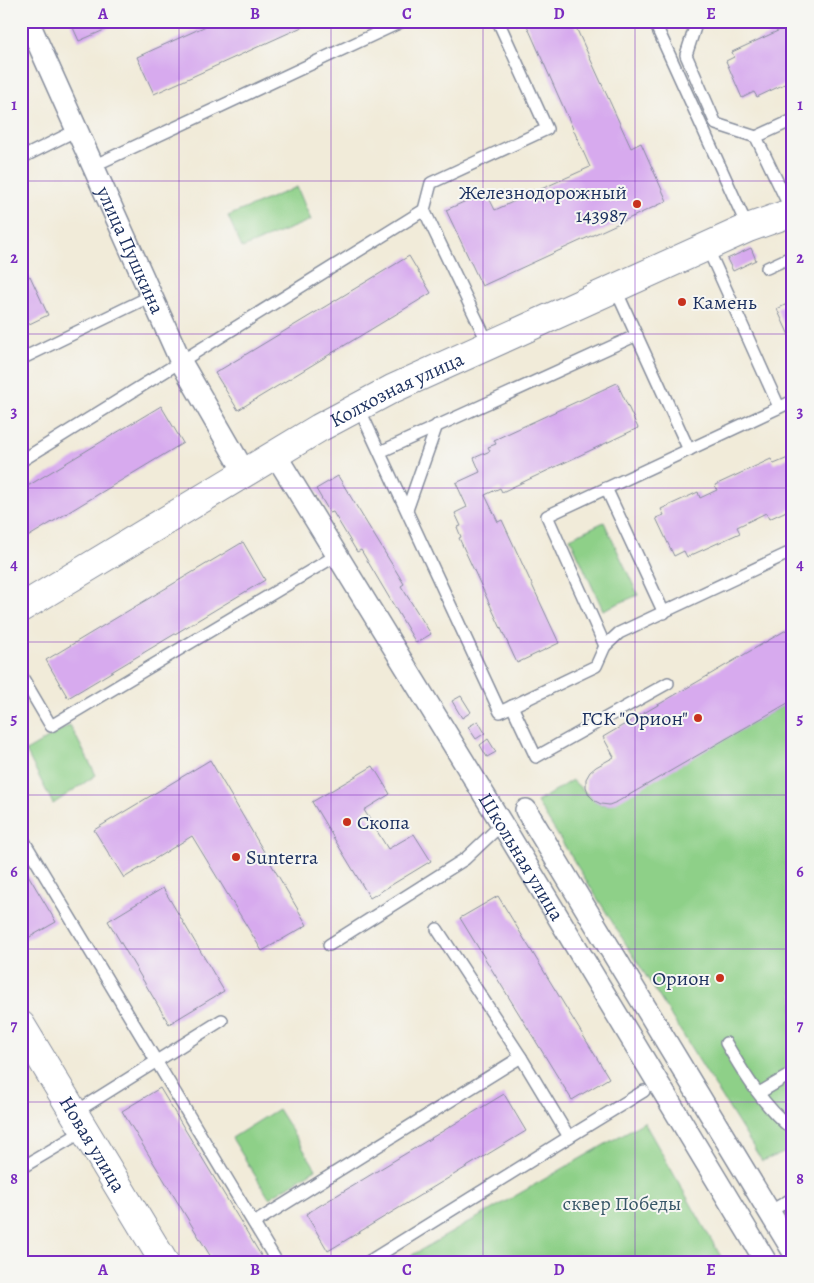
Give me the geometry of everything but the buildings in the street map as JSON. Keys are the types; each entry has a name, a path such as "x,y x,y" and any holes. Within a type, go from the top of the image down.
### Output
{"street":[{"name":"улица Пушкина","path":"28,21 181,362 245,473"},
{"name":"Колхозная улица","path":"21,608 275,454 358,406 748,228 792,213"},
{"name":"Школьная улица","path":"275,454 502,824 766,1262"},
{"name":"Школьная улица","path":"526,810 793,1251"},
{"name":"Новая улица","path":"21,1025 159,1258"}],"lane":[{"path":"93,166 403,21"},
{"path":"489,345 424,210 431,183 547,129 498,21"},
{"path":"654,21 748,228"},
{"path":"697,21 686,56 716,124 756,137 793,120"},
{"path":"690,101 704,95"},
{"path":"21,158 77,130"},
{"path":"756,137 792,213"},
{"path":"21,461 424,210"},
{"path":"707,247 779,407"},
{"path":"767,268 793,256"},
{"path":"615,288 688,450"},
{"path":"21,359 151,296"},
{"path":"380,452 637,335"},
{"path":"605,646 547,516 793,401"},
{"path":"358,406 500,712 596,666 605,646 619,634 793,552"},
{"path":"407,510 437,425"},
{"path":"606,488 664,613"},
{"path":"21,675 51,726 337,555"},
{"path":"512,706 536,757 668,683"},
{"path":"328,945 465,859 502,824"},
{"path":"21,836 277,1262"},
{"path":"437,930 520,1057 569,1137"},
{"path":"21,1168 157,1061 222,1020"},
{"path":"726,1043 759,1093 793,1130"},
{"path":"254,1223 520,1057"},
{"path":"759,1093 793,1073"},
{"path":"368,1262 644,1091"},
{"path":"769,1212 793,1198"}],"green space":[{"path":"297,187 311,220 242,248 228,216"},
{"path":"604,522 638,595 603,610 570,538"},
{"name":"Орион","path":"793,700 793,1156 789,1151 762,1161 537,802 572,780 595,801 609,805"},
{"path":"70,725 96,775 53,804 26,751"},
{"path":"278,1109 316,1169 269,1198 232,1138"},
{"name":"сквер Победы","path":"644,1122 724,1262 400,1262"}],"place":[{"name":"Железнодорожный 143987","path":"637,204"},
{"name":"Камень","path":"682,302"},
{"name":"ГСК \"Орион\"","path":"698,718"},
{"name":"Скопа","path":"347,822"},
{"name":"Sunterra","path":"236,857"},
{"name":"Орион","path":"720,978"}]}
